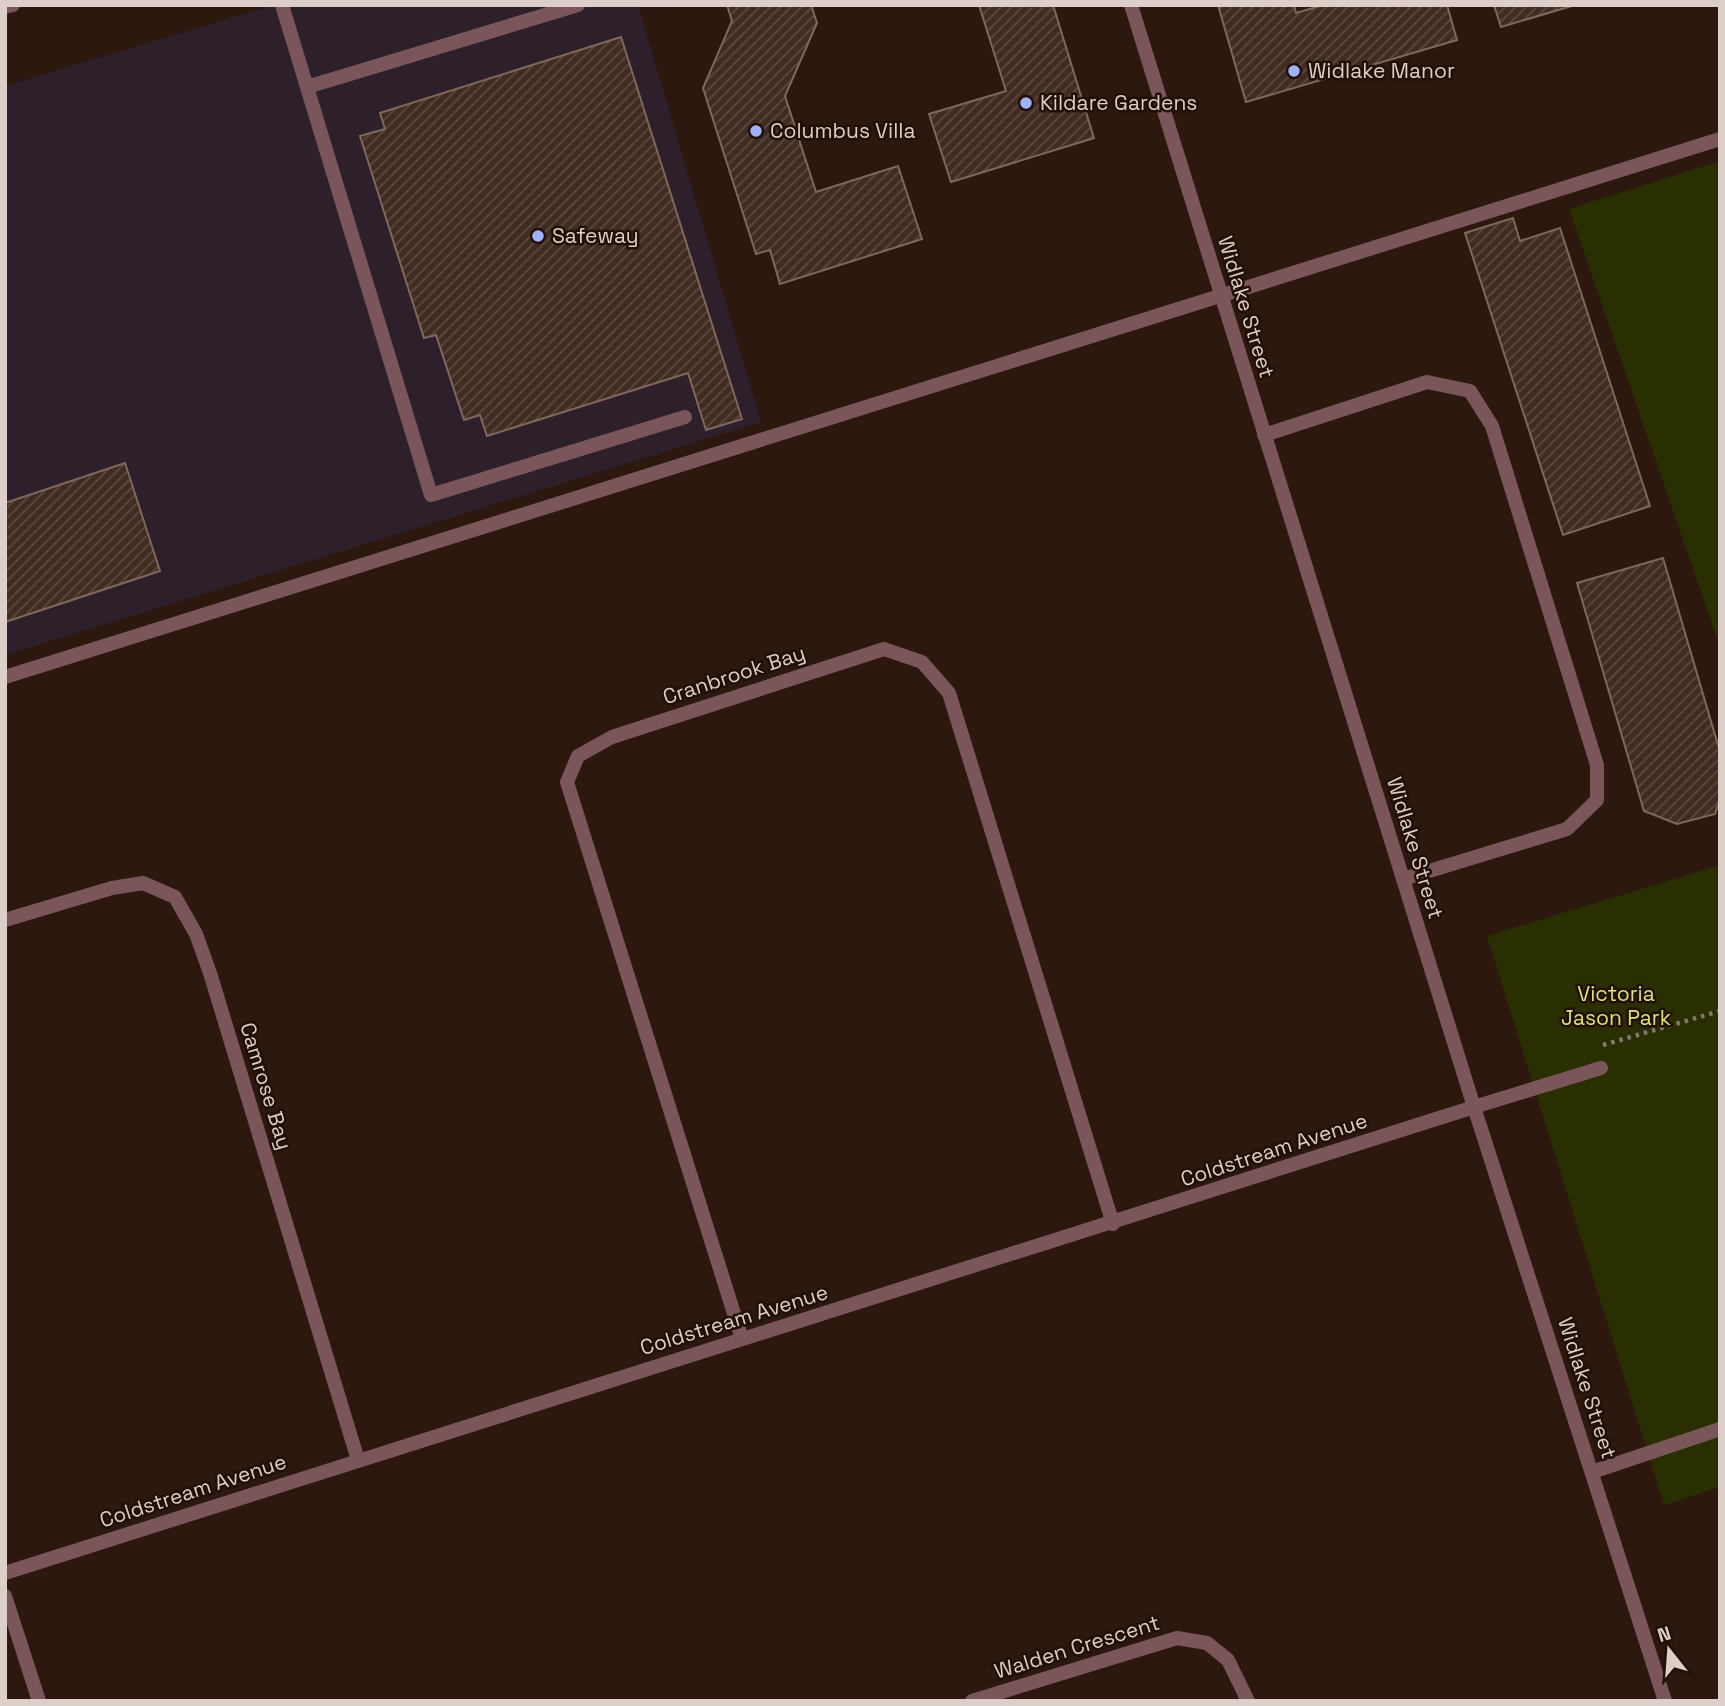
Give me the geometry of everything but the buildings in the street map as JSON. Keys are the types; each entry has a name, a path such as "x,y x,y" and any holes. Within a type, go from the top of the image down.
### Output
{"street":[{"path":"5,7 13,5"},
{"path":"282,5 431,495 685,416"},
{"path":"307,87 578,5"},
{"name":"Widlake Street","path":"1131,5 1474,1107 1665,1701"},
{"path":"5,677 1720,139"},
{"path":"1264,435 1427,382 1470,391 1492,426 1597,765 1597,800 1567,829 1403,879"},
{"name":"Cranbrook Bay","path":"742,1339 567,782 578,756 612,737 884,649 922,662 949,693 1113,1224"},
{"name":"Camrose Bay","path":"5,920 112,888 143,883 175,897 196,933 210,973 358,1461"},
{"name":"Coldstream Avenue","path":"5,1573 1601,1068"},
{"path":"1592,1472 1720,1429"},
{"path":"5,1596 39,1701"},
{"name":"Walden Crescent","path":"972,1701 1177,1638 1207,1643 1228,1660 1248,1701"}],"path":[{"path":"1608,1043 1720,1012"}],"shaded area":[{"path":"274,5 638,5 761,422 5,655 5,86"}],"green space":[{"path":"1720,161 1720,647 1569,209"},
{"name":"Victoria Jason Park","path":"1720,865 1720,1487 1664,1505 1487,936"}],"place":[{"name":"Widlake Manor","path":"1294,71"},
{"name":"Kildare Gardens","path":"1026,103"},
{"name":"Columbus Villa","path":"756,131"},
{"name":"Safeway","path":"538,236"}]}
